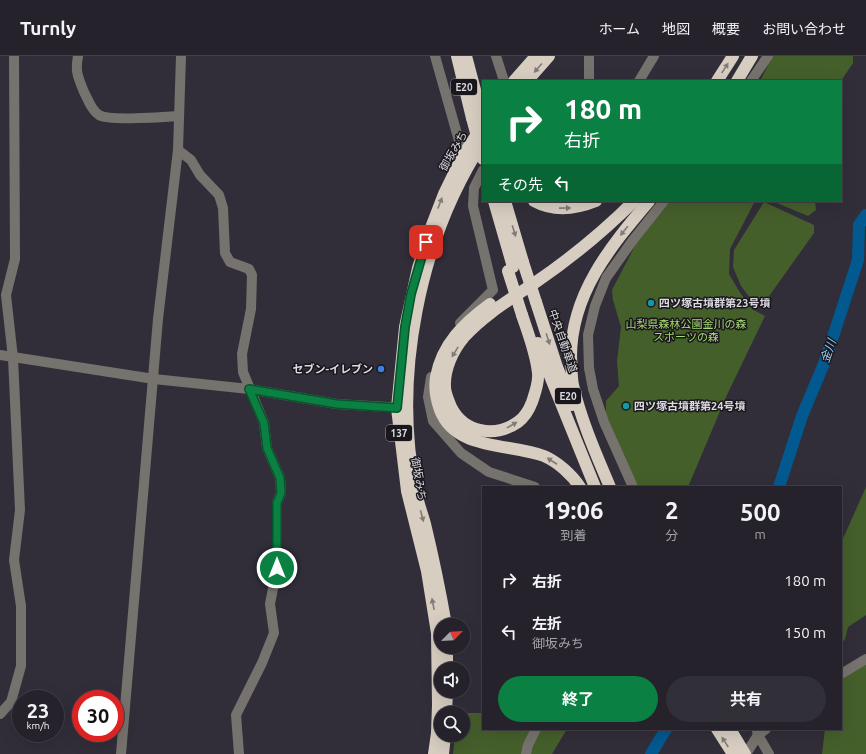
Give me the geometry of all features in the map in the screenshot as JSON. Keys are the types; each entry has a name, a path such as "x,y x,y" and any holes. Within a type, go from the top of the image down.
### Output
{"highway":[{"name":"E20","path":"456,56 478,116"},
{"name":"E20","path":"466,56 478,116 482,151"},
{"path":"473,56 482,87"},
{"path":"515,80 536,56"},
{"path":"528,80 549,56"},
{"path":"718,80 733,56"},
{"path":"737,80 746,56"},
{"path":"738,80 752,56"},
{"name":"御坂みち","path":"434,754 437,733 438,705 437,633 427,571 407,491 401,453 405,327 418,268 429,233 444,194 463,155 482,126"},
{"name":"御坂みち","path":"445,618 434,564 416,492 402,408 420,294 430,255 452,199 482,144"},
{"name":"中央自動車道","path":"494,202 548,371 595,486"},
{"name":"中央自動車道","path":"505,202 515,267"},
{"path":"536,202 550,208 560,209 584,206 594,202"},
{"path":"579,486 565,470 545,457 529,451 478,441 457,432 442,414 435,392 435,380 442,356 454,335 465,324 475,315 566,251 623,202"},
{"path":"515,267 528,309 531,342 538,373 536,392 528,412 519,421 505,429 480,431 466,425 456,415 448,400 445,388 446,370 464,338 490,313 537,282 569,258 633,202"},
{"path":"610,486 584,422 573,383 571,343 580,302 588,286 614,244 648,202"},
{"name":"中央自動車道","path":"528,309 557,367 606,486"},
{"path":"718,730 733,754"},
{"path":"731,730 746,754"},
{"path":"443,754 444,742"}],"street":[{"path":"0,714 11,702 21,666 21,606 14,560 20,510 13,358 3,295 15,259 14,56"},
{"path":"78,56 76,67 78,79 91,107 99,116 115,118 179,116"},
{"path":"121,754 158,319 178,150 181,56"},
{"path":"435,56 463,155"},
{"path":"496,56 504,80"},
{"path":"589,56 589,80"},
{"path":"640,80 654,56"},
{"path":"752,80 768,56"},
{"path":"178,150 191,160 200,175 219,195 223,208 225,253 230,262 249,269 252,275 251,309 242,354 243,372 264,423 267,448 280,478 281,493 277,503 277,568 270,604 274,633 262,663 236,715 239,754"},
{"path":"482,172 474,188 473,206 493,290 463,318 445,340 433,366 428,397 433,421 461,454 489,472 532,486"},
{"path":"633,486 604,422 593,389 589,368 588,335 594,306 606,278 633,240 663,202"},
{"path":"0,355 154,379 249,389 337,404 402,408"},
{"path":"842,673 866,659"},
{"path":"526,754 528,745 536,730"},
{"path":"746,754 760,731"},
{"path":"760,731 769,754"}],"green space":[{"path":"773,56 853,56 853,63 842,80 761,80"},
{"name":"山梨県森林公園金川の森 スポーツの森","path":"669,202 754,202 730,249 729,274 752,309 765,316 726,397 688,486 637,486 606,414 606,401 619,386 617,361 621,327 613,300 612,290 637,242"},
{"path":"764,202 814,225 814,233 762,306 754,303 741,286 733,267 734,250"},
{"path":"774,202 815,202 816,210 808,216"},
{"path":"866,487 866,615 848,627 845,639 842,643 842,541"},
{"path":"866,663 866,754 822,754 825,730 842,730 842,680 848,673"},
{"path":"470,713 482,713 482,730 566,730 552,754 453,754 454,742 470,742"}],"waterway":[{"name":"金川","path":"779,486 802,416 825,361 858,260 859,225 866,215"},
{"name":"金川","path":"651,754 665,730"}],"place":[{"name":"四ツ塚古墳群第23号墳","path":"651,303"},
{"name":"セブン-イレブン","path":"381,369"},
{"name":"四ツ塚古墳群第24号墳","path":"626,406"}],"route":[{"path":"277,568 277,503 281,493 280,478 267,448 262,417 249,389 337,404 397,408 405,327 411,294 426,242"}]}
